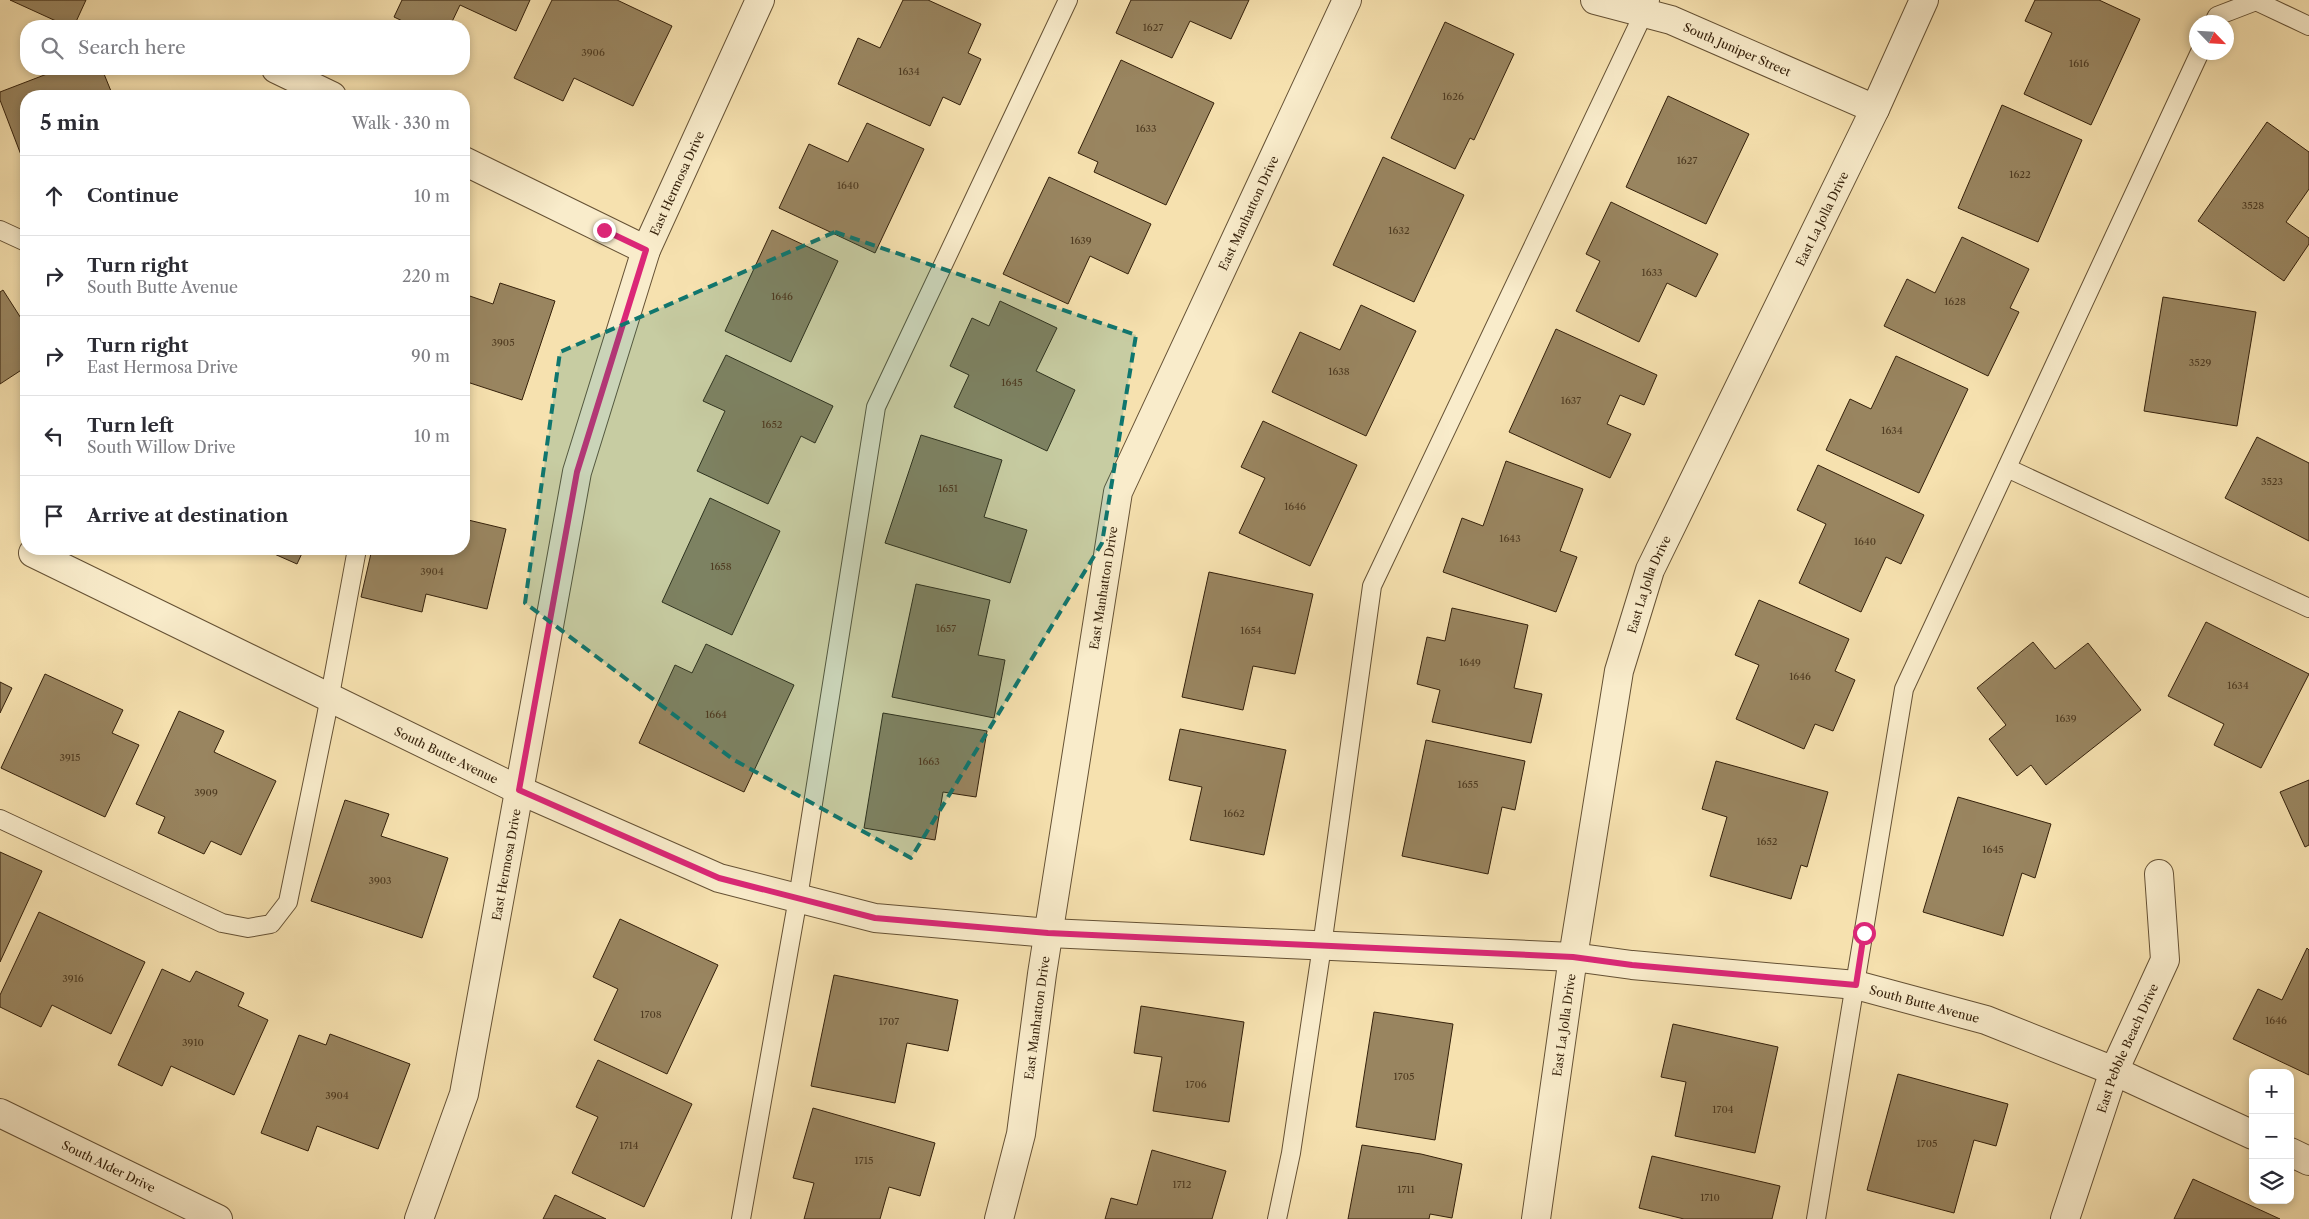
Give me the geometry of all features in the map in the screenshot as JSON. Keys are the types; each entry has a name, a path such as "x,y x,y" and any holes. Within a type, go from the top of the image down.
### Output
{"street":[{"name":"East Hermosa Drive","path":"419,1219 464,1094 577,472 646,250 760,0"},
{"name":"East Manhatton Drive","path":"999,1219 1020,1134 1048,933 1118,492 1347,0"},
{"name":"South Juniper Street","path":"1595,0 1647,6 1671,20 1875,109"},
{"name":"East La Jolla Drive","path":"1536,1219 1573,957 1619,671 1650,570 1875,109 1924,0"},
{"path":"288,75 320,90"},
{"path":"470,164 646,250"},
{"name":"South Butte Avenue","path":"37,555 519,790 719,878 875,918 1048,933 1573,957 1632,965 1856,985 1986,1020 2114,1070 2249,1133"},
{"name":"East Pebble Beach Drive","path":"2064,1219 2114,1070 2166,960 2159,874"},
{"name":"South Alder Drive","path":"0,1113 218,1219"},
{"path":"2294,1154 2309,1161"}],"lane":[{"path":"741,1219 798,898 876,408 1068,0"},
{"path":"2220,15 2256,1 2309,26"},
{"path":"1277,1219 1291,1153 1372,586 1647,6"},
{"path":"1816,1219 1904,689 2196,60"},
{"path":"0,230 20,239"},
{"path":"2006,468 2309,608"},
{"path":"0,819 222,923 248,928 270,924 288,902 330,698 356,555"}],"highlighted area":[{"path":"835,232 1136,335 1102,543 911,858 734,760 525,603 560,352"}],"building":[{"path":"10,0 86,0 77,20 54,20"},
{"path":"402,0 530,0 516,31 460,5 453,20 400,20 394,17"},
{"path":"552,0 617,0 672,26 633,106 574,78 563,101 514,78"},
{"path":"903,0 928,0 981,24 968,53 981,59 960,105 943,97 930,126 838,84 858,38 880,48"},
{"path":"1131,0 1249,0 1231,39 1190,21 1172,58 1116,33"},
{"path":"2035,0 2099,0 2140,19 2091,125 2024,94 2052,33 2025,21"},
{"path":"1445,22 1514,54 1474,140 1470,138 1455,169 1391,138"},
{"path":"1121,60 1214,103 1166,205 1094,172 1098,162 1078,153"},
{"path":"44,75 104,75 111,90 20,90 20,152 0,100 0,92"},
{"path":"1668,96 1749,134 1706,224 1626,187"},
{"path":"2002,105 2082,140 2038,242 1958,208"},
{"path":"2267,122 2309,152 2309,189 2286,222 2309,238 2309,244 2284,281 2198,221"},
{"path":"867,123 924,149 875,253 779,208 809,144 848,162"},
{"path":"1383,157 1464,195 1414,302 1333,265"},
{"path":"1049,177 1151,224 1128,274 1090,256 1068,304 1003,274"},
{"path":"1611,202 1718,254 1696,297 1667,283 1639,342 1576,311 1600,261 1586,254"},
{"path":"772,230 838,261 791,362 725,331"},
{"path":"1962,237 2029,269 2010,308 2019,312 1988,376 1884,326 1907,279 1935,293"},
{"path":"500,283 555,301 522,400 470,383 470,296 493,304"},
{"path":"3,290 20,317 20,371 0,384 0,292"},
{"path":"2163,297 2256,312 2237,426 2144,411"},
{"path":"1000,301 1057,328 1036,371 1075,390 1047,451 954,407 969,375 950,366 972,318 989,326"},
{"path":"1361,305 1416,331 1366,436 1272,392 1300,332 1340,350"},
{"path":"1556,329 1657,375 1644,405 1620,395 1607,424 1631,434 1610,478 1509,432"},
{"path":"726,355 833,406 815,443 801,436 768,504 697,471 725,411 703,401"},
{"path":"1896,356 1968,389 1919,493 1826,450 1850,399 1871,409"},
{"path":"1263,421 1357,465 1310,566 1239,533 1265,478 1241,467"},
{"path":"921,435 1002,460 984,517 1027,530 1010,583 885,543"},
{"path":"2257,437 2309,463 2309,541 2225,498"},
{"path":"1506,461 1583,489 1560,551 1577,557 1556,612 1443,572 1462,518 1483,526"},
{"path":"1818,465 1924,515 1901,564 1886,557 1861,612 1799,583 1826,524 1797,510"},
{"path":"710,498 780,531 732,635 662,602"},
{"path":"470,520 506,529 487,609 426,594 422,612 361,597 371,555 470,555"},
{"path":"277,555 301,555 297,564"},
{"path":"1209,572 1313,594 1295,674 1253,666 1243,710 1182,697"},
{"path":"916,584 990,600 978,655 1005,660 994,718 892,697"},
{"path":"1759,600 1849,639 1835,671 1855,680 1833,731 1815,724 1804,749 1736,719 1759,665 1735,655"},
{"path":"1452,608 1528,625 1514,688 1542,694 1531,743 1432,722 1440,690 1417,684 1427,637 1445,641"},
{"path":"2206,622 2309,674 2261,768 2214,745 2224,724 2168,696"},
{"path":"2033,642 2055,669 2088,643 2141,710 2046,785 2031,765 2017,776 1989,739 2006,725 1977,688"},
{"path":"706,644 794,685 744,792 639,743 675,665 692,673"},
{"path":"45,674 123,710 112,733 139,745 105,817 1,768"},
{"path":"0,682 12,688 0,713"},
{"path":"179,711 224,731 214,752 276,781 241,855 211,841 204,854 158,833 165,817 136,804"},
{"path":"883,713 987,731 976,797 943,792 935,840 864,828"},
{"path":"1180,729 1286,750 1264,855 1190,840 1202,787 1169,780"},
{"path":"1426,740 1525,761 1515,810 1502,807 1488,874 1402,856"},
{"path":"1716,761 1828,792 1807,867 1801,865 1791,899 1710,876 1727,817 1702,809"},
{"path":"2309,780 2309,845 2305,847 2280,792"},
{"path":"1958,797 2051,824 2035,878 2022,873 2003,936 1923,912"},
{"path":"345,800 389,814 381,836 448,858 422,938 311,901"},
{"path":"0,852 42,871 0,962"},
{"path":"39,912 145,962 111,1034 52,1005 41,1027 0,1007 0,995"},
{"path":"620,919 718,965 667,1074 594,1040 618,989 593,977"},
{"path":"2307,948 2309,950 2309,1075 2233,1039 2258,989 2282,1000"},
{"path":"162,969 190,982 196,971 244,993 238,1006 268,1020 234,1095 171,1066 162,1086 118,1065"},
{"path":"834,975 958,1000 948,1051 907,1043 895,1103 811,1086"},
{"path":"1141,1006 1244,1022 1229,1122 1153,1111 1162,1057 1134,1053"},
{"path":"1374,1012 1453,1024 1435,1140 1356,1127"},
{"path":"1673,1024 1778,1047 1755,1153 1675,1136 1686,1082 1661,1077"},
{"path":"330,1034 410,1064 378,1149 317,1126 308,1151 261,1133 299,1035 326,1045"},
{"path":"598,1060 692,1104 644,1207 572,1173 598,1117 576,1107"},
{"path":"1898,1074 2008,1104 1996,1146 1974,1140 1954,1213 1867,1190"},
{"path":"813,1108 935,1143 920,1196 889,1187 880,1219 804,1219 814,1183 793,1178"},
{"path":"1362,1145 1421,1154 1462,1164 1452,1218 1430,1214 1429,1219 1348,1219"},
{"path":"1152,1150 1226,1171 1212,1219 1105,1219 1111,1198 1137,1205"},
{"path":"1652,1156 1780,1186 1772,1219 1684,1219 1639,1208"},
{"path":"2193,1179 2280,1219 2174,1219"},
{"path":"555,1195 606,1219 543,1219"}],"route":[{"path":"604,230 646,250 577,472 519,790 719,878 875,918 1048,933 1573,957 1632,965 1856,985 1864,933"}]}
